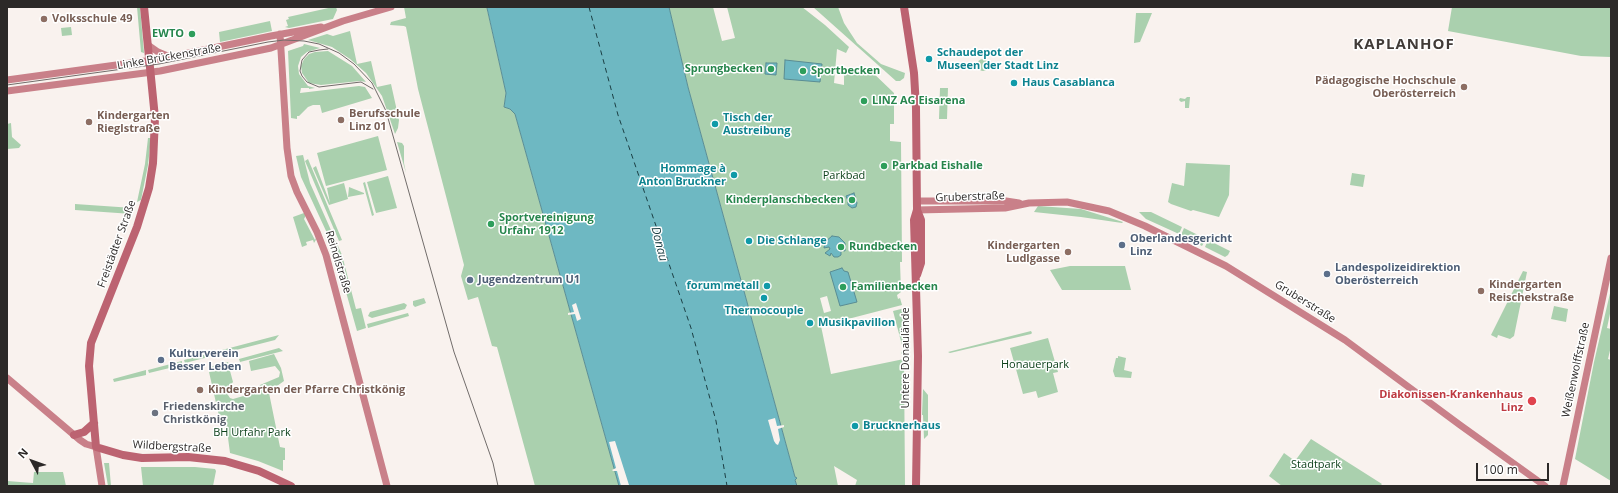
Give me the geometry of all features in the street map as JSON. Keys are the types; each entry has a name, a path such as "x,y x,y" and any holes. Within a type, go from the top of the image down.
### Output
{"main road":[{"name":"Freistädter Straße","path":"102,486 96,447 89,366 91,343 137,227 149,188 155,129 144,7"},
{"name":"Linke Brückenstraße","path":"7,91 151,73 246,54 281,45 330,26 381,9 392,7"},
{"name":"Untere Donaulände","path":"904,7 914,73 916,108 917,210 914,220 914,263 916,278 918,356 916,486"},
{"name":"Linke Brückenstraße","path":"7,80 149,61 280,34 330,26"},
{"name":"Reindlstraße","path":"280,34 287,148 291,176 326,255 387,486"},
{"name":"Linke Brückenstraße","path":"148,45 158,52 170,57"},
{"name":"Gruberstraße","path":"917,201 1006,201 1023,203 1067,202 1108,211 1145,226 1226,266 1345,340 1545,486"},
{"name":"Gruberstraße","path":"917,210 1005,208 1023,203"},
{"name":"Weißenwolffstraße","path":"1563,486 1611,258"},
{"path":"7,378 74,435 86,444 96,447"},
{"path":"74,435 84,432 94,423"},
{"name":"Wildbergstraße","path":"96,447 123,455 142,458 188,457 225,461 259,471 291,486"}],"green space":[{"path":"137,7 140,7 144,53 141,52"},
{"path":"336,7 337,10 333,19 289,28 285,27 288,26 286,20 289,19 288,17"},
{"path":"404,7 488,7 487,9 506,93 504,107 510,109 515,114 619,486 535,486 497,347 492,346 478,297 468,300 461,276 464,265 418,89 406,27 390,25 391,22 406,18"},
{"name":"Parkbad","path":"669,7 713,7 722,41 735,38 727,7 802,7 849,47 846,53 837,49 834,83 844,85 844,70 870,70 894,93 894,124 890,124 890,141 901,142 902,262 900,262 901,292 897,295 898,299 900,298 902,305 821,326 831,374 904,359 905,486 855,486 857,480 834,466 838,486 797,486 795,479 797,479 795,477 688,87","holes":["827,296 831,311 824,313 820,298"]},
{"path":"813,7 838,7 844,23 857,43 881,64 905,73 904,78 900,81 896,81"},
{"path":"1452,7 1611,7 1611,57 1581,56 1448,31"},
{"path":"1136,13 1152,13 1140,42 1134,43"},
{"path":"270,21 272,31 220,42 219,32"},
{"path":"71,27 72,35 62,36 61,28"},
{"path":"350,31 357,64 371,61 377,87 391,84 399,120 398,128 395,134 382,96 366,73 350,59 332,47 308,40 327,34 333,36"},
{"path":"304,44 320,48 307,52 301,57 298,66 299,74 308,86 315,88 301,88 300,93 359,86 365,87 372,98 322,113 320,105 313,105 297,116 297,119 291,118 288,51 303,46"},
{"path":"328,51 352,66 366,82 360,81 321,85 309,83 302,73 301,66 304,59 309,54 315,52"},
{"path":"981,59 985,59 989,65 985,71 981,71 977,67 977,63"},
{"path":"940,88 948,88 947,119 939,119"},
{"path":"1190,97 1189,108 1185,108 1185,101 1181,102 1179,100 1180,98 1185,99"},
{"path":"11,123 12,137 21,145 19,148 7,149 7,124"},
{"path":"378,136 387,170 326,186 317,153"},
{"path":"148,138 151,138 148,165 141,200 137,202 145,164"},
{"path":"397,142 402,143 404,146 404,163 406,173"},
{"path":"303,155 310,183 342,255 356,309 361,308 366,328 357,331 333,246 301,177 296,156"},
{"path":"308,159 342,240 339,241 305,161"},
{"path":"1186,163 1230,165 1229,195 1219,217 1193,210 1191,211 1168,202 1172,183 1184,186"},
{"path":"316,166 330,203 327,188 344,183 348,199 329,205 313,168"},
{"path":"1352,173 1365,175 1363,187 1350,185"},
{"path":"388,176 397,208 376,213 367,182"},
{"path":"365,182 374,215 372,216 363,183"},
{"path":"349,187 364,193 364,194 348,197"},
{"path":"75,204 133,208 132,214 75,210"},
{"path":"1038,206 1081,209 1123,222 1034,212"},
{"path":"1139,212 1151,212 1182,227 1179,234 1146,219"},
{"path":"304,213 306,215 304,219 315,240 317,236 317,238 314,243 313,240 306,242 307,245 302,247 293,217"},
{"path":"1184,228 1206,239 1202,246 1181,235"},
{"path":"1208,240 1230,251 1228,255 1225,257 1205,247"},
{"path":"1070,266 1125,266 1131,290 1062,290 1050,270"},
{"path":"1523,271 1527,272 1514,336 1510,339 1498,335 1497,338 1491,335"},
{"path":"1611,289 1611,309 1607,328 1611,329 1611,346 1608,359 1611,360 1611,481 1575,459 1594,362"},
{"path":"424,298 426,303 415,307 413,305 413,301"},
{"path":"404,303 407,305 405,309 372,318 368,316 370,312"},
{"path":"1554,306 1568,309 1566,322 1551,319"},
{"path":"905,308 903,356 901,353 903,349 893,311"},
{"path":"408,313 409,316 368,328 367,324"},
{"path":"1031,331 1031,334 950,353 948,352"},
{"path":"279,335 275,340 185,363 184,360"},
{"name":"Honauerpark","path":"1048,338 1058,372 1053,373 1058,392 1038,398 1036,391 1023,394 1010,348"},
{"path":"279,348 283,351 240,362 239,359"},
{"name":"BH Urfahr Park","path":"274,354 281,368 284,381 277,386 268,388 280,447 285,448 283,471 258,461 230,453 225,415 219,416 209,372 229,367 233,382 226,392 230,398 233,399 247,395 253,390 256,391 260,385 279,377 280,372 275,366 251,371 249,361"},
{"path":"1118,356 1126,358 1124,370 1132,372 1131,378 1115,377 1113,371 1116,358 1118,358"},
{"path":"182,361 182,365 149,373 148,370"},
{"path":"228,362 229,365 210,370 209,367"},
{"path":"146,370 146,375 114,382 113,379"},
{"path":"923,389 928,395 928,435 924,439 922,415"},
{"name":"Stadtpark","path":"1311,439 1382,484 1380,486 1282,486 1269,476 1284,453 1295,461"},
{"path":"104,463 109,463 111,486 108,486"},
{"path":"141,467 195,467 215,469 216,471 213,486 143,486"},
{"path":"34,472 63,472 66,486 7,486 7,481 33,483"}],"water":[{"name":"Donau","path":"488,7 669,7 688,87 795,477 797,478 795,480 797,486 619,486 515,114 510,109 504,107 506,93"},
{"name":"Sportbecken","path":"785,60 822,64 820,82 784,79"},
{"name":"Sprungbecken","path":"766,63 777,63 776,75 765,74"},
{"name":"Kinderplanschbecken","path":"854,193 857,203 856,207 852,208 848,205 846,196"},
{"name":"Rundbecken","path":"832,236 839,237 845,243 845,251 841,250 841,255 838,257 834,257 831,253 830,256 825,253 830,249 829,247 824,248 825,242"},
{"name":"Familienbecken","path":"842,268 844,271 848,272 857,302 840,306 830,272"}],"pier":[{"path":"576,303 581,319 577,321 575,314 568,315 568,313 574,312 572,305"},
{"path":"775,418 777,426 784,425 784,427 778,429 780,440 778,445 774,441 768,420"},
{"path":"615,441 629,486 621,486 617,471 612,470 616,468 609,442"}],"ferry route":[{"path":"589,7 618,115 691,328 716,421 727,486"}],"tram line":[{"path":"7,85 159,64 284,40 304,41 319,44 339,53 354,64 372,83 386,111 454,352 493,463 498,486"},
{"path":"328,49 309,52 302,60 300,71 307,82 319,87 361,82 373,89"}],"place":[{"name":"Volksschule 49","path":"44,19"},
{"name":"EWTO","path":"192,34"},
{"name":"Schaudepot der Museen der Stadt Linz","path":"929,59"},
{"name":"Sprungbecken","path":"771,69"},
{"name":"Sportbecken","path":"803,71"},
{"name":"Haus Casablanca","path":"1014,83"},
{"name":"Pädagogische Hochschule Oberösterreich","path":"1464,87"},
{"name":"LINZ AG Eisarena","path":"864,101"},
{"name":"Berufsschule Linz 01","path":"341,120"},
{"name":"Kindergarten Rieglstraße","path":"89,122"},
{"name":"Tisch der Austreibung","path":"715,124"},
{"name":"Parkbad Eishalle","path":"884,166"},
{"name":"Hommage à Anton Bruckner","path":"734,175"},
{"name":"Kinderplanschbecken","path":"852,200"},
{"name":"Sportvereinigung Urfahr 1912","path":"491,224"},
{"name":"Die Schlange","path":"749,241"},
{"name":"Oberlandesgericht Linz","path":"1122,245"},
{"name":"Rundbecken","path":"841,247"},
{"name":"Kindergarten Ludlgasse","path":"1068,252"},
{"name":"Landespolizeidirektion Oberösterreich","path":"1327,274"},
{"name":"Jugendzentrum U1","path":"470,280"},
{"name":"forum metall","path":"767,286"},
{"name":"Familienbecken","path":"843,287"},
{"name":"Kindergarten Reischekstraße","path":"1481,291"},
{"name":"Thermocouple","path":"764,298"},
{"name":"Musikpavillon","path":"810,323"},
{"name":"Kulturverein Besser Leben","path":"161,360"},
{"name":"Kindergarten der Pfarre Christkönig","path":"200,390"},
{"name":"Diakonissen-Krankenhaus Linz","path":"1532,401"},
{"name":"Friedenskirche Christkönig","path":"155,413"},
{"name":"Brucknerhaus","path":"855,426"}],"district":[{"name":"KAPLANHOF","path":"1404,45"}]}
